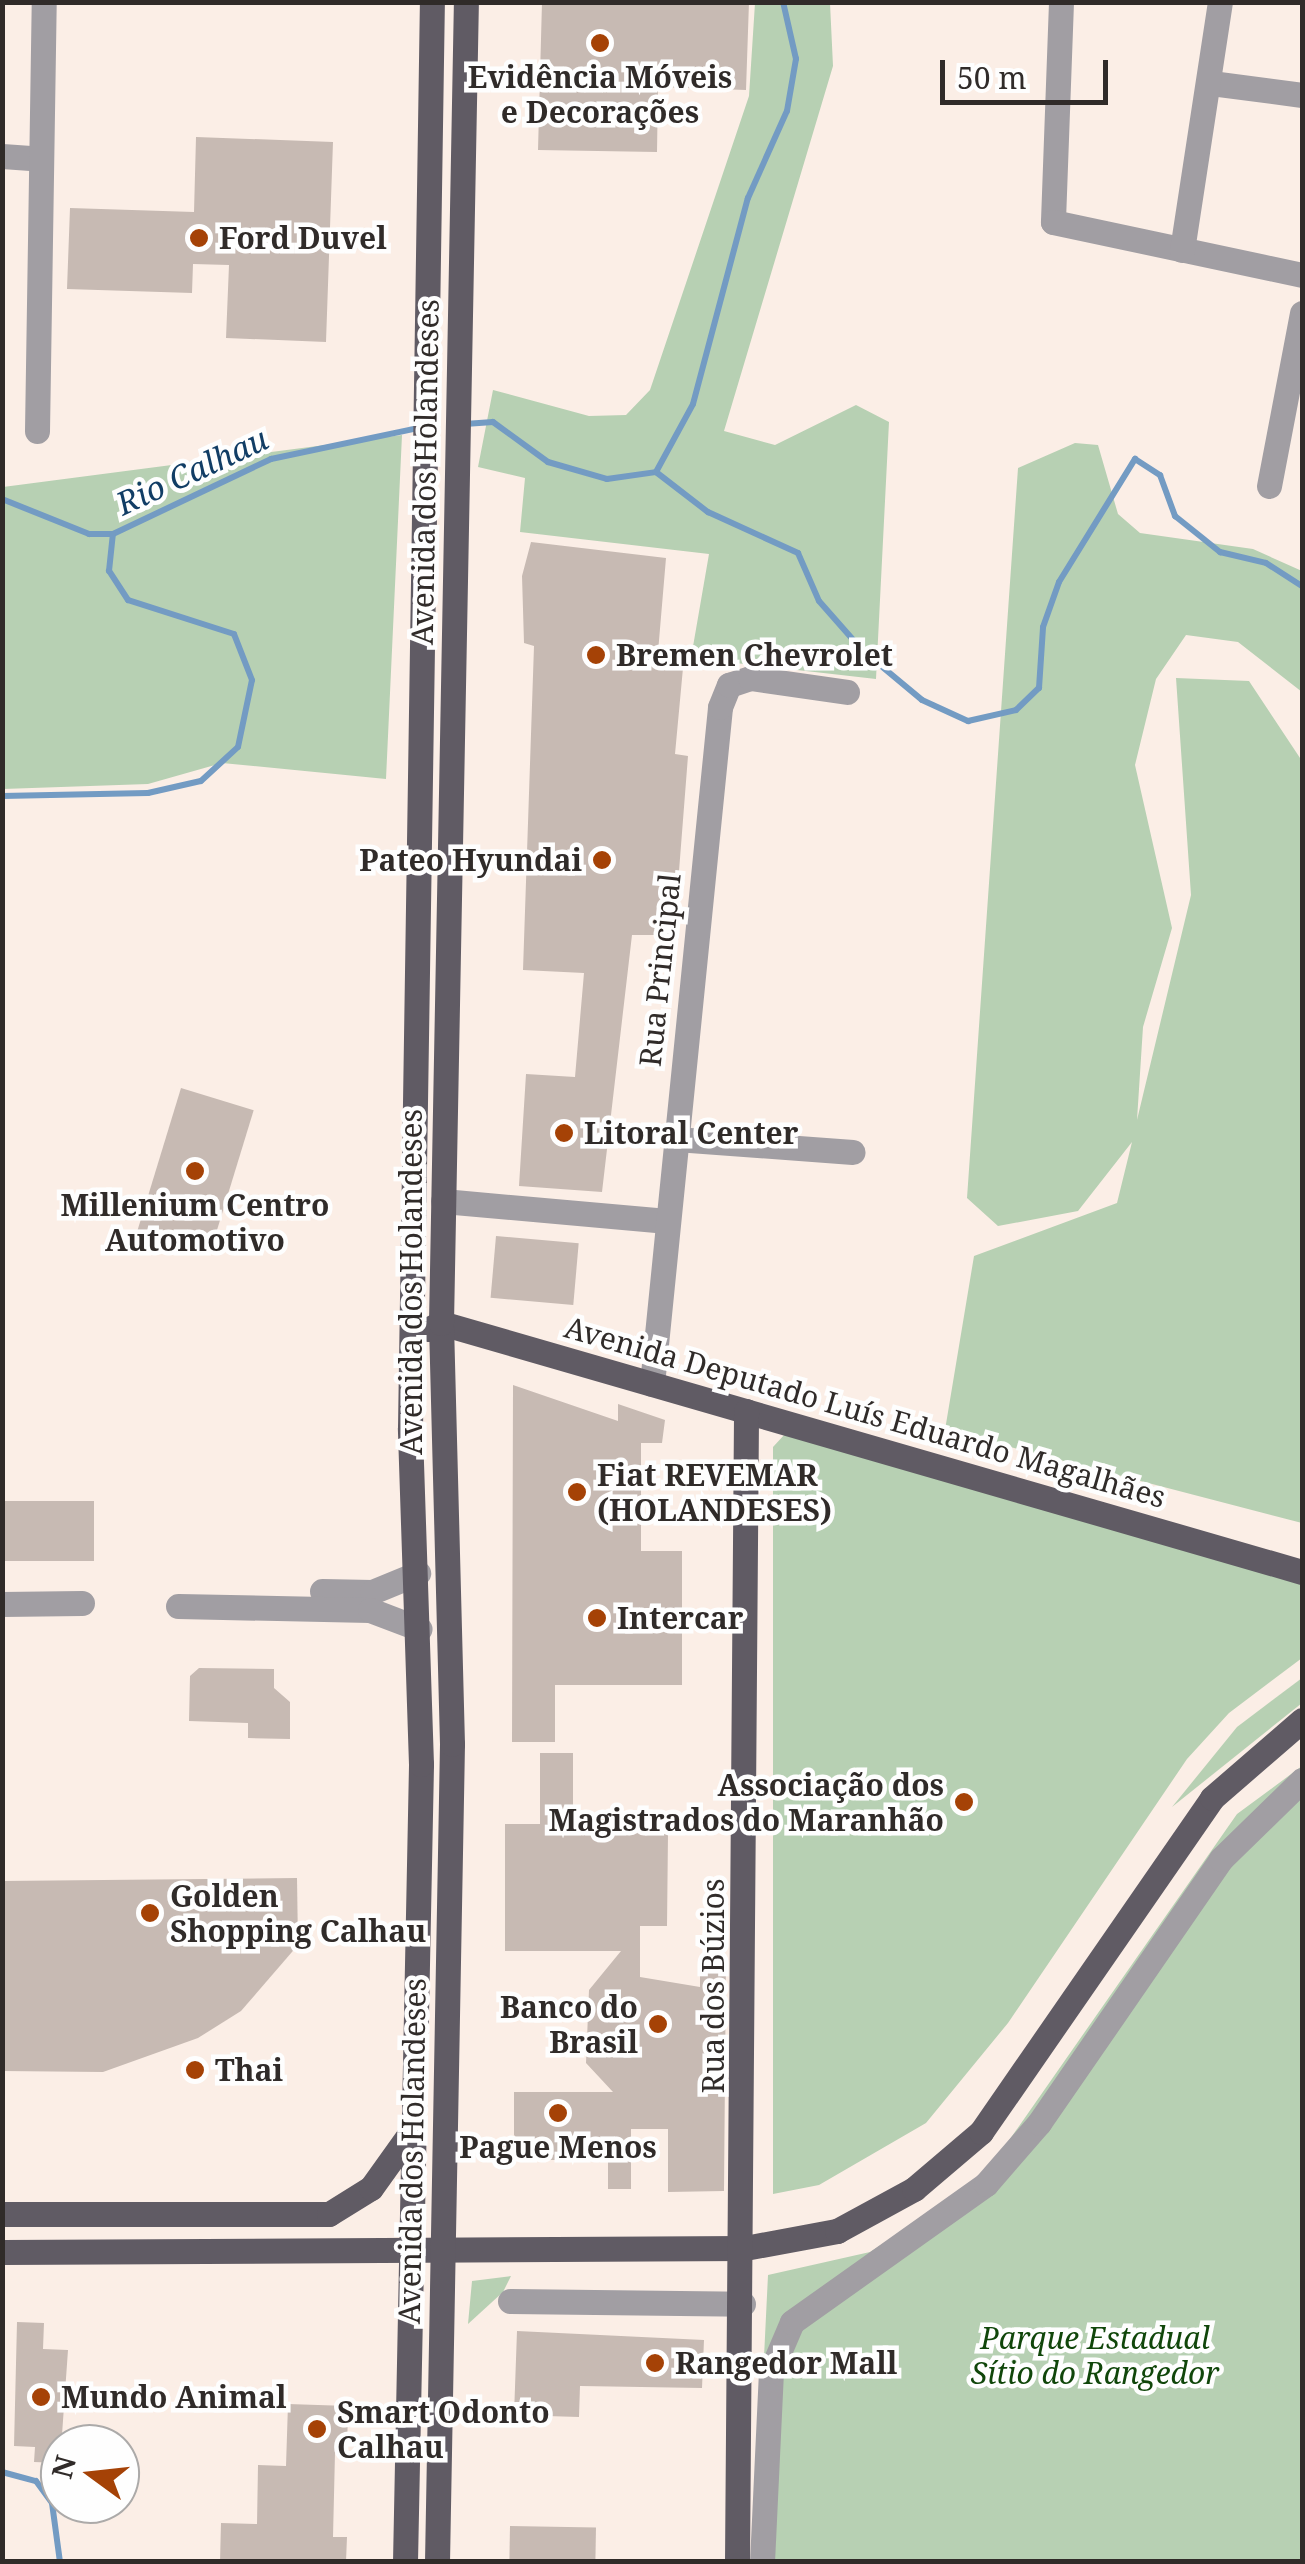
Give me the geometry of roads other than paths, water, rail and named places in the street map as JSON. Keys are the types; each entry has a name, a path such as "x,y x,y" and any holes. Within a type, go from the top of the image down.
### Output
{"main road":[{"name":"Avenida dos Holandeses","path":"405,2562 420,1629 412,1337 432,2"},
{"name":"Avenida dos Holandeses","path":"437,2562 452,1744 440,1323 466,2"},
{"path":"412,1337 440,1323"},
{"name":"Avenida Deputado Luís Eduardo Magalhães","path":"440,1323 1302,1572"},
{"name":"Rua dos Búzios","path":"737,2562 745,2248 746,1411"},
{"path":"2,2252 411,2255 745,2248 862,2220 961,2151 1212,1798 1302,1720"},
{"path":"2,2214 328,2214 371,2188 414,2128"}],"street":[{"path":"37,431 44,2"},
{"path":"1061,2 1052,222 1074,233 1302,274"},
{"path":"1182,250 1211,83 1220,2"},
{"path":"1211,83 1302,95"},
{"path":"2,156 41,158"},
{"path":"1269,486 1302,314"},
{"name":"Rua Principal","path":"652,1384 724,694 750,678 847,692"},
{"path":"676,1139 852,1152"},
{"path":"443,1200 666,1221"},
{"path":"418,1574 372,1592 178,1598 364,1610 420,1629"},
{"path":"2,1604 82,1603"},
{"path":"762,2562 771,2372 792,2322 986,2184 1040,2123 1221,1859 1302,1780"},
{"path":"510,2301 743,2304"}],"waterway":[{"path":"465,424 493,422 548,462 607,479 656,472 693,404 748,198 787,111 796,59 783,2"},
{"name":"Rio Calhau","path":"2,499 89,534 113,534 271,459 418,428"},
{"path":"656,472 708,512 798,553 819,601 862,650 922,700 968,721 1016,710 1039,688 1043,627 1059,582 1135,459 1160,475 1175,516 1220,552 1266,563 1302,586"},
{"path":"2,796 148,793 201,781 238,747 252,680 234,634 128,600 109,571 113,534"},
{"path":"2,2472 36,2481 52,2503 60,2562"}],"place":[{"name":"Evidência Móveis e Decorações","path":"600,43"},
{"name":"Ford Duvel","path":"199,238"},
{"name":"Bremen Chevrolet","path":"596,655"},
{"name":"Pateo Hyundai","path":"602,860"},
{"name":"Litoral Center","path":"564,1133"},
{"name":"Millenium Centro Automotivo","path":"195,1171"},
{"name":"Fiat REVEMAR (HOLANDESES)","path":"577,1492"},
{"name":"Intercar","path":"597,1618"},
{"name":"Associação dos Magistrados do Maranhão","path":"964,1802"},
{"name":"Golden Shopping Calhau","path":"150,1913"},
{"name":"Banco do Brasil","path":"658,2024"},
{"name":"Thai","path":"195,2070"},
{"name":"Pague Menos","path":"558,2113"},
{"name":"Rangedor Mall","path":"655,2363"},
{"name":"Mundo Animal","path":"41,2397"},
{"name":"Smart Odonto Calhau","path":"317,2429"}],"park label":[{"name":"Parque Estadual Sítio do Rangedor","path":"1095,2355"}]}
